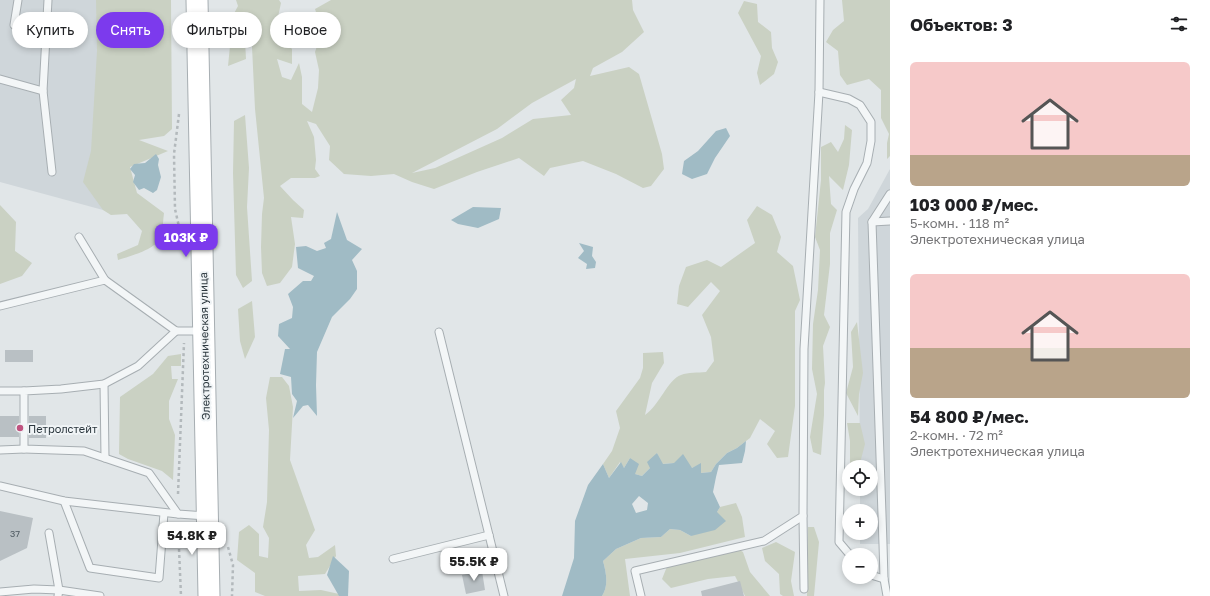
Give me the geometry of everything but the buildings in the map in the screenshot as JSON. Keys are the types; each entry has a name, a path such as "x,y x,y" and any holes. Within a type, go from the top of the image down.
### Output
{"main road":[{"name":"Электротехническая улица","path":"197,0 194,331 208,516 209,596"}],"lane":[{"path":"16,12 18,0"},
{"path":"48,0 43,91 52,172"},
{"path":"804,590 804,349 819,92 820,0"},
{"path":"0,79 43,91"},
{"path":"819,92 849,98 860,105 871,122 871,141 867,162 854,189 846,212 839,542 844,548"},
{"path":"887,596 884,579 872,222 890,194"},
{"path":"872,222 890,221"},
{"path":"79,237 105,280 176,331 194,331"},
{"path":"0,306 105,280"},
{"path":"0,391 61,389 104,384 138,366 176,331"},
{"path":"439,332 504,596"},
{"path":"104,384 105,458"},
{"path":"24,391 24,449"},
{"path":"0,450 24,449 84,451 105,458 149,474 178,514"},
{"path":"0,486 64,501 164,513 208,516"},
{"path":"64,501 90,568 159,578 164,513"},
{"path":"641,596 635,571 764,541 803,516"},
{"path":"49,533 59,593"},
{"path":"393,559 489,535"},
{"path":"878,577 884,579"},
{"path":"0,592 34,589 59,593 100,596"}],"path":[{"path":"180,107 174,154 175,209 183,246"},
{"path":"181,596 178,514 194,331"}],"shaded area":[{"path":"0,0 99,0 99,12 96,12 96,48 101,48 107,201 103,210 0,182"},
{"path":"96,0 171,0 172,129 164,136 139,140 168,151 130,167 137,193 164,213 162,233 159,241 155,245 136,254 118,260 117,254 138,245 142,231 127,214 111,215 103,210 83,182 91,151 97,48 164,48 164,12 96,12"},
{"path":"236,0 279,0 281,3 279,12 270,12 270,48 292,49 292,64 277,59 282,77 291,80 299,63 302,77 302,104 312,112 318,88 319,70 315,52 316,48 341,48 341,12 316,12 315,9 331,0 632,0 633,10 644,32 622,52 593,68 590,76 629,67 639,74 662,154 664,169 651,186 643,188 616,174 583,161 550,168 544,176 519,158 477,172 434,189 394,174 371,176 344,174 329,160 330,146 316,124 307,121 314,137 316,160 315,169 320,176 315,178 291,178 280,186 304,210 303,218 291,217 295,244 292,267 280,283 267,286 262,273 261,247 264,198 255,109 252,48 262,48 262,12 235,12 238,6","holes":["576,79 574,88 561,100 571,115 533,119 502,138 435,168 412,173 497,129 532,103"]},
{"path":"842,0 890,0 890,156 887,159 887,143 889,134 881,118 881,90 869,79 847,85 840,75 838,51 826,42 833,30 844,21"},
{"path":"744,1 757,4 758,22 771,32 772,48 778,62 774,74 760,85 757,73 761,56 738,13"},
{"path":"230,48 245,48 246,59 228,66"},
{"path":"245,115 249,168 247,207 252,281 243,288 236,275 233,173 234,121"},
{"path":"845,125 852,130 849,165 843,190 829,176 831,204 837,210 830,233 830,264 824,315 830,327 823,346 825,383 821,455 813,452 810,437 817,394 812,369 813,324 818,290 820,250 815,237 821,180 821,147 831,142 838,152 844,139"},
{"path":"890,169 890,544 860,544 860,540 878,540 878,504 860,504 860,496 878,496 878,460 860,460 858,218 868,209"},
{"path":"0,205 16,222 15,251 32,263 22,276 0,284"},
{"path":"757,206 772,215 781,237 777,252 793,266 800,300 795,311 795,406 788,457 777,458 767,444 775,431 760,419 750,438 737,448 727,453 716,464 711,472 701,473 701,464 692,468 674,463 662,464 657,453 650,468 642,476 635,474 630,458 624,468 620,462 609,478 603,464 612,451 620,428 616,411 640,378 643,368 643,353 663,352 664,363 652,383 645,415 655,406 676,377 687,373 706,372 714,361 711,337 702,315 720,291 711,282 688,307 677,304 679,286 686,267 707,260 721,267 755,243 747,220"},
{"path":"252,301 255,337 245,359 240,341 238,309"},
{"path":"857,322 863,373 859,394 858,416 846,393 853,367 851,332"},
{"path":"181,354 181,366 171,366 172,379 178,379 169,401 169,419 175,435 173,480 162,471 128,459 119,454 120,397 153,374 168,356"},
{"path":"270,377 282,377 289,386 293,407 290,460 315,530 306,545 309,558 318,557 335,545 336,556 325,574 298,576 299,591 321,590 339,594 340,596 265,596 255,592 255,573 237,560 239,532 249,525 259,534 259,556 268,558 269,538 263,527 267,502 269,430 266,398"},
{"path":"847,423 860,423 865,444 861,460 850,460 850,441"},
{"path":"736,503 742,517 745,537 680,553 625,559 630,596 602,596 606,588 606,574 603,561 616,549 641,538 661,537 670,529 680,530 691,536 717,512 720,507"},
{"path":"808,527 814,527 819,542 814,596 807,596"},
{"path":"776,542 795,552 791,581 794,596 783,596 780,594 779,574 765,561 762,548"},
{"path":"731,545 743,552 750,572 770,596 745,596 735,576 708,579 671,588 662,579 668,564"}],"water":[{"path":"726,128 730,136 715,158 707,174 692,179 682,174 684,161 698,151 716,131"},
{"path":"156,154 159,159 158,165 161,177 157,190 153,193 144,188 139,190 133,182 135,175 130,169 134,164 145,163"},
{"path":"473,207 501,208 499,219 478,228 458,224 451,220"},
{"path":"337,212 347,240 362,249 352,260 357,271 357,289 350,299 332,317 317,352 317,416 308,405 303,406 293,418 297,401 292,394 291,377 280,374 285,349 290,349 278,336 279,324 292,318 293,307 288,294 303,281 311,281 314,276 298,268 296,247 306,246 317,251 326,248 324,243 331,239"},
{"path":"579,243 593,247 592,256 596,262 595,268 586,269 587,264 578,258 584,251"},
{"path":"746,441 742,463 719,465 713,492 720,507 717,512 726,521 715,530 691,536 680,530 670,529 661,537 641,538 616,549 603,561 606,574 606,588 602,596 562,596 574,558 575,521 588,485 603,464 609,478 621,462 624,468 630,458 639,464 635,474 642,476 650,468 647,462 657,453 663,464 674,463 683,454 692,468 701,463 701,473 711,472 716,464 727,453","holes":["639,496 648,503 647,510 636,513 632,504"]},
{"path":"333,556 349,571 348,596 339,596 327,575"}],"place":[{"name":"Петролстейт","path":"20,428"}]}
